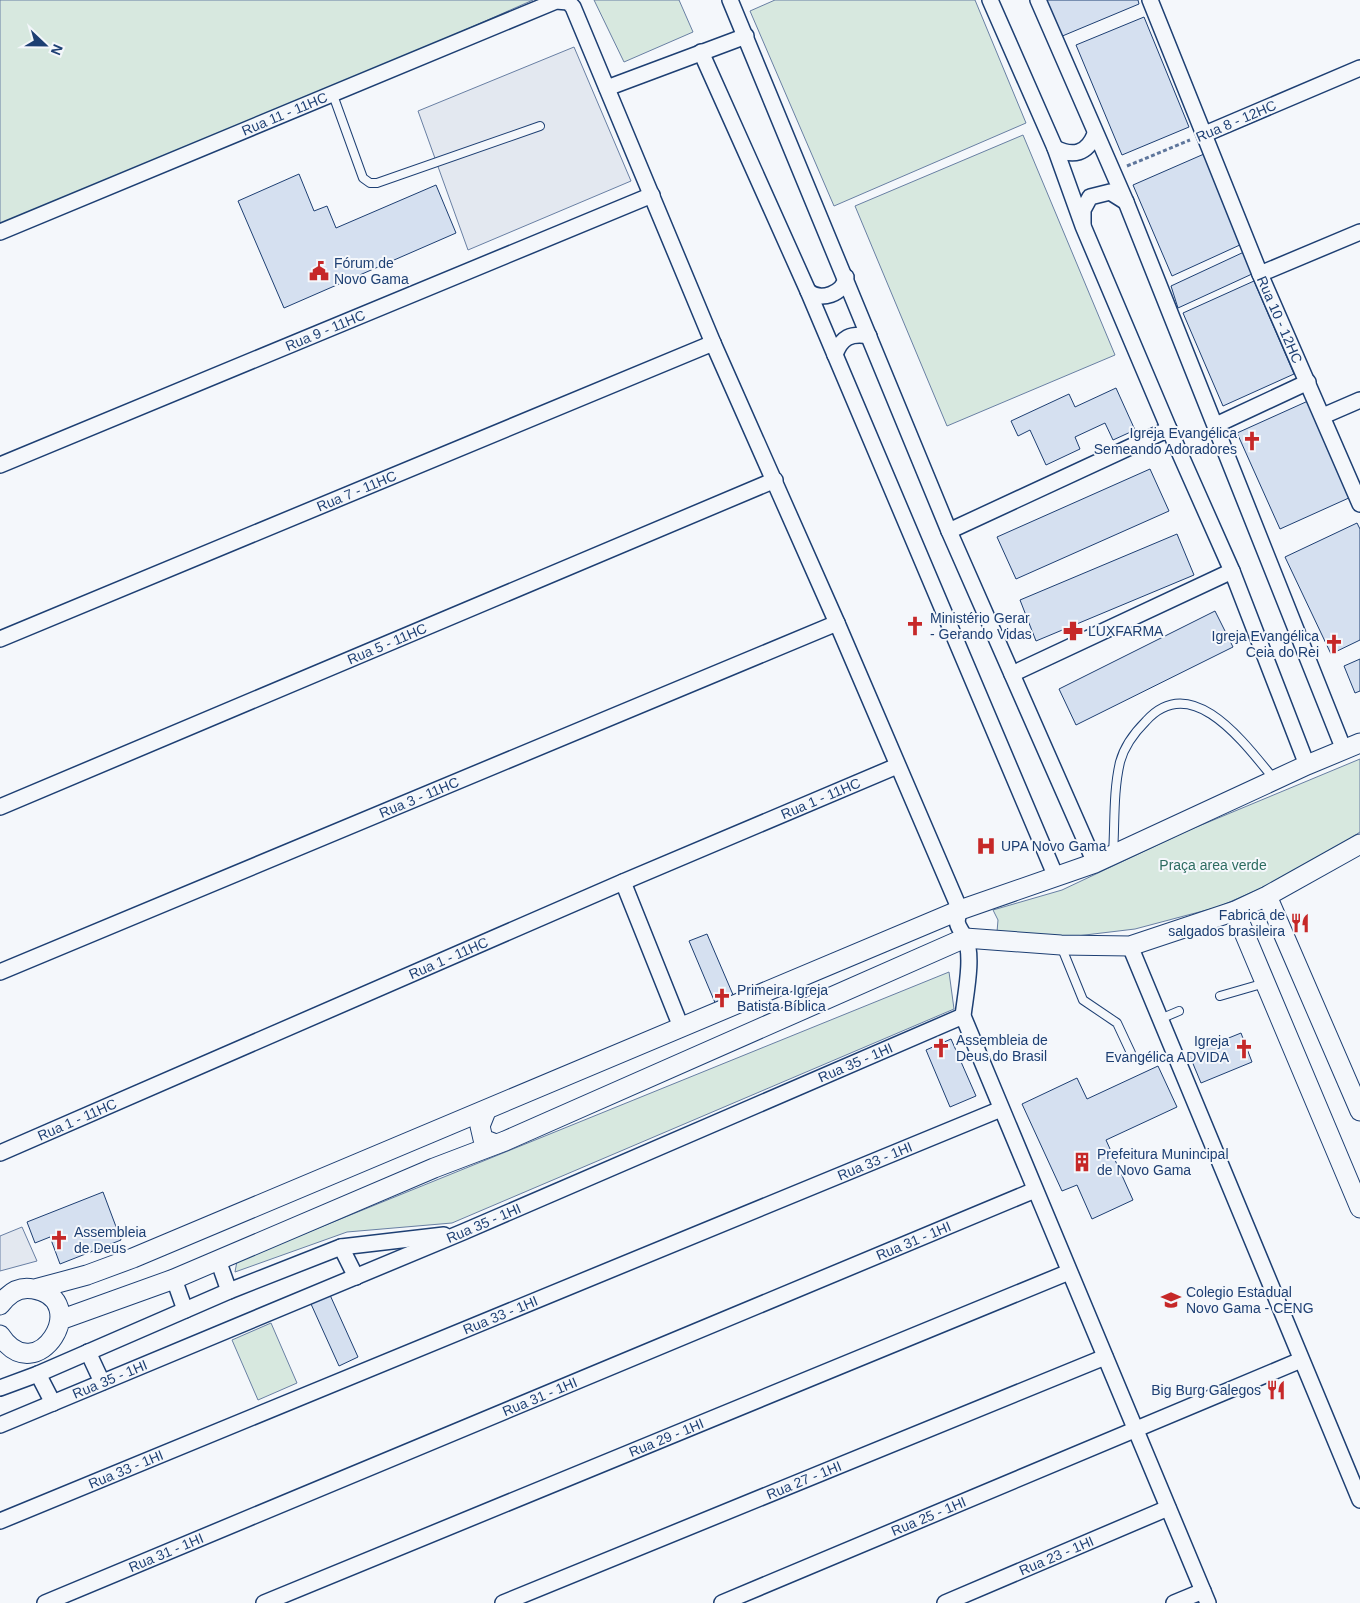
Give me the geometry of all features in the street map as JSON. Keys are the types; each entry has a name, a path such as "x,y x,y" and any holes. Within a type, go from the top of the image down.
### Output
{"street":[{"path":"990,0 1055,148 1083,226 1169,429 1232,571 1307,765"},
{"path":"35,1289 87,1275 133,1258 960,910 1094,863 1307,765 1352,747 1216,425 1126,202 1111,172 1038,0"},
{"name":"Rua 10 - 12HC","path":"1150,0 1260,274 1360,504"},
{"name":"Rua 11 - 11HC","path":"0,232 556,1 568,2 573,7 607,88"},
{"path":"736,2 746,36 949,531 1094,863"},
{"path":"746,36 607,88 713,343 775,480 960,910 957,924 958,930 965,938 968,966 963,1016 1134,1430 1206,1597 1174,1603"},
{"path":"701,52 808,291 1056,877"},
{"name":"Rua 8 - 12HC","path":"1205,134 1360,68"},
{"path":"1055,148 1067,154 1086,149 1095,134"},
{"path":"1083,226 1084,210 1090,197 1110,192 1126,202"},
{"name":"Rua 9 - 11HC","path":"0,465 652,195"},
{"path":"1260,274 1360,232"},
{"path":"808,291 814,296 821,298 842,287 846,276"},
{"path":"835,355 839,344 845,338 851,335 869,336"},
{"name":"Rua 7 - 11HC","path":"0,639 713,343"},
{"path":"1216,425 1308,382"},
{"path":"1322,416 1360,400"},
{"path":"949,531 1169,429"},
{"name":"Rua 5 - 11HC","path":"0,807 775,480"},
{"path":"1012,674 1232,571"},
{"name":"Rua 3 - 11HC","path":"0,972 837,623"},
{"name":"Rua 1 - 11HC","path":"0,1153 623,882 897,766"},
{"path":"60,1320 174,1280 441,1165 496,1144 965,938 1061,945 1130,946 1235,911 1267,896 1360,844"},
{"path":"623,882 681,1027"},
{"path":"1267,896 1360,1111"},
{"path":"1235,911 1360,1208"},
{"path":"1130,946 1360,1500"},
{"name":"Rua 35 - 1HI","path":"0,1425 463,1232 963,1016"},
{"name":"Rua 33 - 1HI","path":"0,1521 1001,1109"},
{"path":"486,1110 480,1126 483,1139 496,1144"},
{"path":"429,1135 440,1141 444,1154 441,1165"},
{"name":"Rua 31 - 1HI","path":"45,1603 1035,1190"},
{"path":"0,1388 38,1374 228,1291 341,1247 463,1232"},
{"path":"341,1247 356,1277"},
{"path":"218,1260 228,1291"},
{"name":"Rua 29 - 1HI","path":"264,1603 1069,1272"},
{"path":"174,1280 185,1310"},
{"path":"3,1345 25,1352 42,1349 55,1337 60,1320 56,1304 43,1292 27,1288 4,1295"},
{"path":"88,1352 102,1382"},
{"name":"Rua 27 - 1HI","path":"502,1603 1105,1357"},
{"name":"Rua 25 - 1HI","path":"722,1603 1301,1360"},
{"path":"38,1374 53,1403"},
{"name":"Rua 23 - 1HI","path":"945,1603 1168,1508"}],"lane":[{"path":"333,95 363,178 370,183 377,183 540,126"},
{"path":"1113,854 1120,761 1134,734 1157,709 1179,702 1209,712 1237,734 1275,780"},
{"path":"1061,945 1083,1000 1089,1007 1117,1023 1131,1053"},
{"path":"1220,996 1265,983"},
{"path":"1160,1018 1179,1011"}],"path":[{"name":"Rua 8 - 12HC","path":"1111,172 1205,134"}],"green space":[{"path":"0,0 533,0 0,235"},
{"path":"594,0 679,0 693,32 624,62"},
{"path":"775,0 975,0 1026,123 834,206 750,11"},
{"path":"1023,135 1115,355 947,426 855,206"},
{"name":"Praça area verde","path":"1360,759 1360,832 1301,871 1218,907 1135,929 1060,938 997,932 998,920 993,910 1062,890 1187,831"},
{"path":"949,972 954,1009 452,1223 347,1232 235,1272 237,1261"},
{"path":"271,1323 297,1383 258,1400 232,1340"}],"shaded area":[{"path":"574,47 631,181 468,250 418,111"},
{"path":"22,1227 37,1261 0,1271 0,1236"}],"building":[{"path":"1045,0 1138,0 1139,4 1060,37"},
{"path":"1144,17 1189,127 1122,155 1076,45"},
{"path":"1204,154 1242,244 1172,276 1133,185"},
{"name":"Fórum de Novo Gama","path":"299,174 314,211 327,206 336,228 436,185 456,233 284,308 238,201"},
{"path":"1244,252 1252,274 1178,308 1171,286"},
{"path":"1254,281 1294,374 1223,406 1183,313"},
{"path":"1116,388 1135,430 1113,440 1105,423 1075,437 1080,449 1046,465 1030,430 1018,436 1011,421 1069,394 1075,407"},
{"path":"1308,401 1351,497 1280,529 1237,433"},
{"path":"1150,469 1169,511 1016,579 997,537"},
{"path":"1357,523 1360,529 1360,640 1331,654 1285,557"},
{"path":"1177,534 1194,575 1036,641 1020,600"},
{"path":"1215,611 1233,647 1076,725 1059,689"},
{"path":"1360,659 1360,691 1355,693 1344,666"},
{"path":"707,934 734,997 716,1005 689,941"},
{"path":"1241,1033 1252,1062 1201,1083 1189,1054"},
{"path":"951,1039 976,1096 950,1107 926,1050"},
{"name":"Prefeitura Munincipal de Novo Gama","path":"1158,1066 1177,1107 1106,1140 1133,1200 1092,1219 1077,1185 1062,1191 1022,1104 1077,1078 1087,1099"},
{"path":"103,1192 121,1240 60,1264 50,1237 35,1243 27,1222"},
{"path":"330,1295 358,1357 339,1366 311,1304"}],"place":[{"name":"Fórum de Novo Gama","path":"319,271"},
{"name":"Igreja Evangélica Semeando Adoradores","path":"1252,441"},
{"name":"Ministério Gerar - Gerando Vidas","path":"915,626"},
{"name":"LUXFARMA","path":"1073,631"},
{"name":"Igreja Evangélica Ceia do Rei","path":"1334,644"},
{"name":"UPA Novo Gama","path":"986,846"},
{"name":"Fabrica de salgados brasileira","path":"1300,923"},
{"name":"Primeira Igreja Batista Bíblica","path":"722,998"},
{"name":"Assembleia de Deus do Brasil","path":"941,1048"},
{"name":"Igreja Evangélica ADVIDA","path":"1244,1049"},
{"name":"Prefeitura Munincipal de Novo Gama","path":"1082,1162"},
{"name":"Assembleia de Deus","path":"59,1240"},
{"name":"Colegio Estadual Novo Gama - CENG","path":"1171,1300"},
{"name":"Big Burg Galegos","path":"1276,1390"}]}
